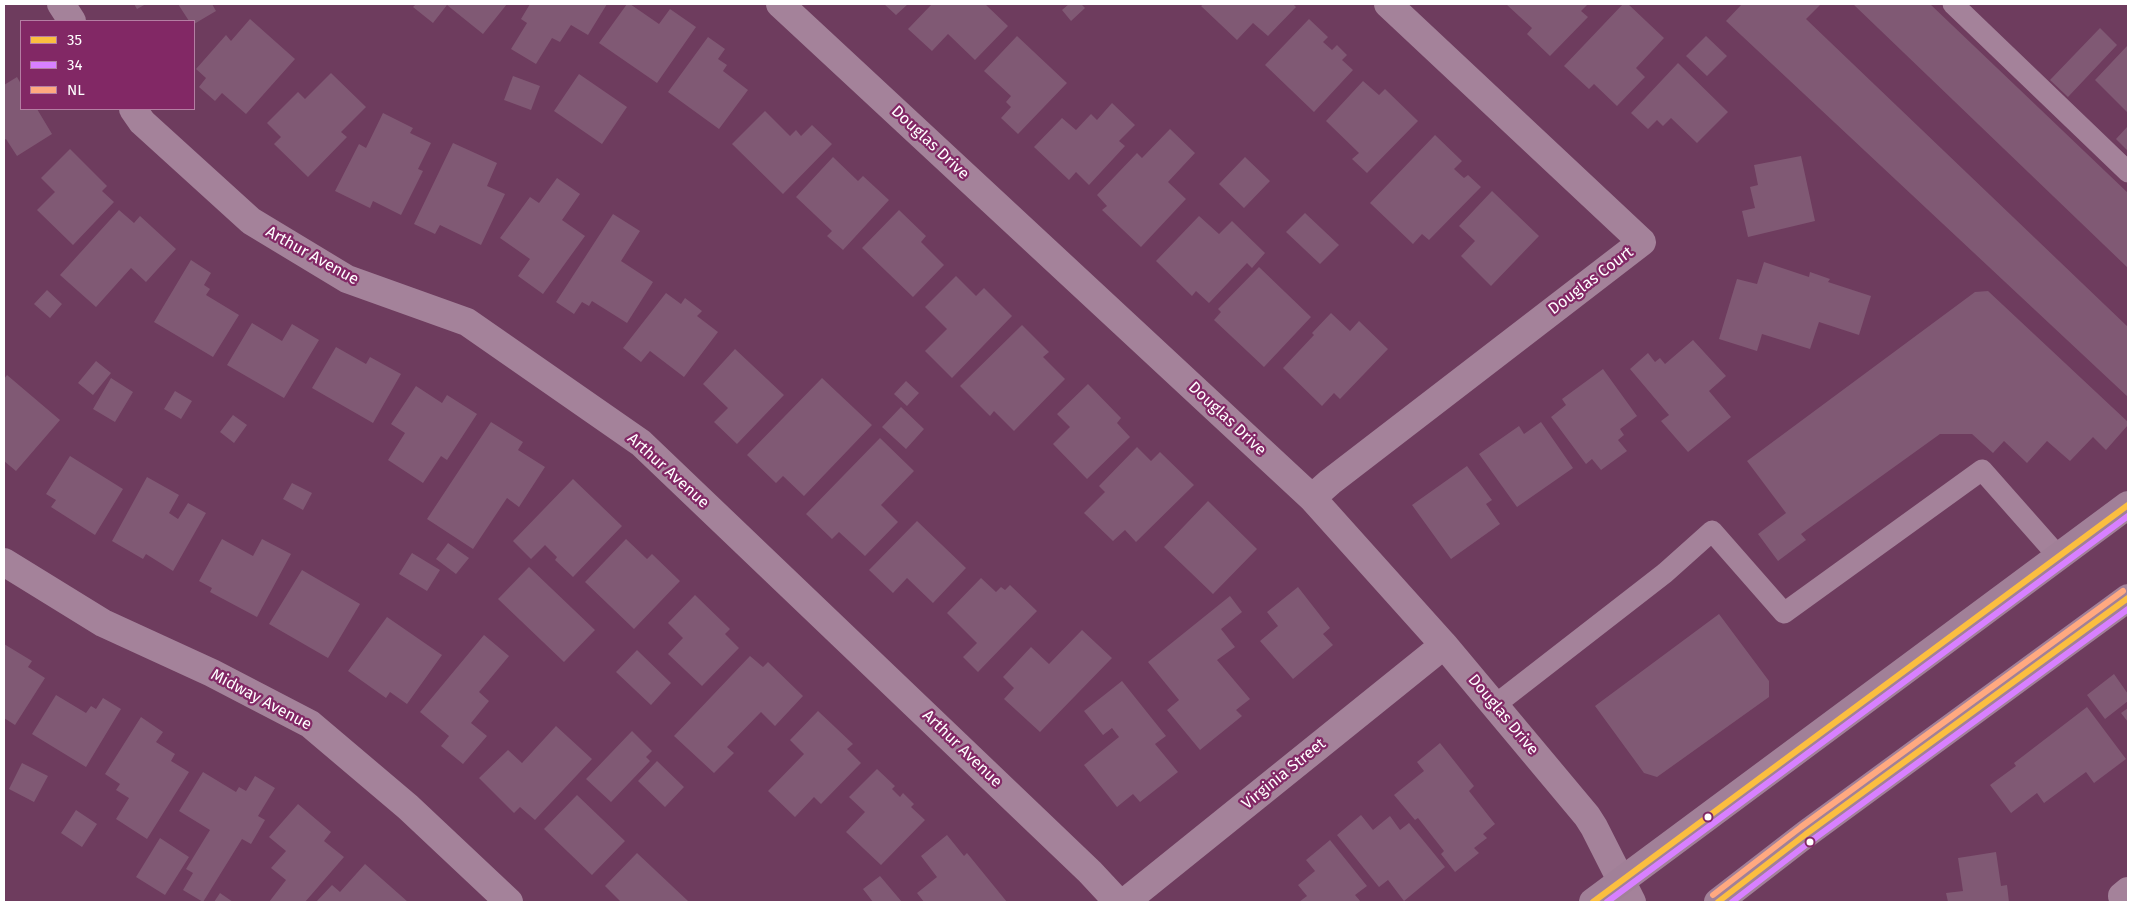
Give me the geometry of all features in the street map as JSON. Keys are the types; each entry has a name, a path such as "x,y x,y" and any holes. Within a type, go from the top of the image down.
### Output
{"main road":[{"path":"1594,902 1627,892 2058,556 2128,504"},
{"path":"1718,902 1814,828 2128,598"}],"street":[{"path":"61,4 71,20"},
{"name":"Douglas Drive","path":"780,4 1312,498 1444,645 1590,821 1627,892"},
{"name":"Douglas Court","path":"1312,498 1330,482 1642,242 1388,4"},
{"name":"Arthur Avenue","path":"134,110 142,122 251,221 346,278 467,322 640,443 1090,872 1118,902"},
{"name":"Midway Avenue","path":"4,562 103,623 212,673 310,724 408,807 509,902"},
{"name":"Virginia Street","path":"1125,902 1444,645"},
{"path":"2128,891 2122,896 2128,902"}],"lane":[{"path":"1953,4 2128,172"},
{"path":"1495,705 1665,573 1712,531 1784,613 1982,470 2058,556"}],"building":[{"path":"134,4 146,4 137,9"},
{"path":"178,4 212,4 216,11 195,23 195,20 188,20"},
{"path":"416,4 507,4 483,34 447,5 433,23 413,7"},
{"path":"530,4 607,4 588,35 571,25 560,42 552,38 536,64 511,49 527,23 521,19"},
{"path":"627,4 630,4 659,24 670,9 696,27 657,83 599,43"},
{"path":"884,4 908,4 896,15"},
{"path":"932,4 985,4 1008,26 975,60 948,34 932,51 908,29"},
{"path":"1069,4 1081,4 1085,8 1071,21 1062,10"},
{"path":"1204,4 1293,4 1296,7 1268,36 1253,23 1237,40 1201,6"},
{"path":"1506,4 1588,4 1581,11 1588,17 1550,56 1527,34 1532,28"},
{"path":"1623,4 1628,4 1664,38 1636,68 1645,77 1617,106 1594,84 1589,89 1564,66"},
{"path":"1742,4 1821,4 1806,19 2128,327 2128,397 1726,21"},
{"path":"1853,4 1930,4 2128,193 2128,268"},
{"path":"250,19 295,59 246,114 222,93 215,101 199,87 206,78 196,69 226,35 231,41"},
{"path":"1309,19 1328,37 1323,42 1332,50 1337,45 1347,55 1342,60 1353,70 1314,112 1265,65"},
{"path":"2100,28 2117,45 2068,97 2050,80"},
{"path":"1017,36 1067,83 1018,134 1001,118 1011,107 1006,102 1011,96 984,71"},
{"path":"1706,36 1727,56 1707,76 1686,56"},
{"path":"708,37 725,49 718,59 727,65 723,71 748,90 719,129 668,92"},
{"path":"2128,45 2128,113 2095,80"},
{"path":"1678,63 1728,112 1697,143 1671,118 1663,126 1657,120 1648,129 1631,113"},
{"path":"331,73 366,107 341,132 347,137 308,177 274,144 281,137 267,123 298,92 305,99"},
{"path":"579,74 627,107 602,144 554,111"},
{"path":"513,76 540,86 531,110 504,100"},
{"path":"17,77 20,82 20,110 38,110 52,134 17,156 6,139 4,140 4,85"},
{"path":"1363,81 1379,95 1385,89 1418,121 1367,173 1352,159 1359,153 1326,121"},
{"path":"1112,103 1135,125 1119,141 1125,146 1089,185 1076,172 1069,180 1034,147 1062,118 1076,130 1091,114 1097,120"},
{"path":"765,111 790,136 796,130 801,136 812,125 832,144 783,194 732,144"},
{"path":"383,113 413,128 410,133 431,143 418,169 423,171 401,215 373,201 370,208 335,191 359,144 366,148"},
{"path":"2128,126 2128,151 2116,139"},
{"path":"1170,129 1195,153 1168,182 1186,199 1141,247 1102,210 1107,206 1097,195 1137,153 1142,158"},
{"path":"1435,135 1462,161 1454,169 1464,178 1468,175 1481,187 1429,240 1422,234 1413,244 1370,203"},
{"path":"453,143 497,163 487,186 505,194 481,245 440,225 435,234 414,224"},
{"path":"70,149 107,186 102,191 114,202 73,245 37,210 55,192 41,178"},
{"path":"1801,156 1815,221 1748,237 1742,211 1755,208 1750,187 1758,185 1754,165"},
{"path":"833,157 858,181 863,176 889,200 843,250 827,236 832,231 796,197"},
{"path":"1245,157 1270,181 1244,208 1219,184"},
{"path":"557,178 580,194 562,220 585,236 543,294 518,276 530,259 500,238 530,197 539,203"},
{"path":"1492,191 1539,236 1491,286 1461,256 1475,241 1459,226"},
{"path":"119,210 134,223 140,216 176,249 146,282 131,268 96,307 60,275"},
{"path":"899,210 926,236 921,242 944,265 913,297 862,248"},
{"path":"1305,213 1339,245 1320,264 1286,232"},
{"path":"613,214 640,231 621,261 653,282 627,323 592,301 589,306 582,302 574,314 556,302"},
{"path":"1199,216 1219,234 1232,221 1265,253 1252,268 1247,263 1209,303 1196,291 1192,296 1156,261"},
{"path":"191,260 211,273 204,285 210,289 206,295 239,315 213,357 154,322"},
{"path":"1764,262 1809,277 1810,272 1830,279 1828,282 1871,296 1859,335 1819,322 1810,349 1762,334 1757,351 1719,339 1737,279 1757,284"},
{"path":"1259,267 1311,317 1264,367 1214,320 1221,312 1218,309"},
{"path":"956,276 976,296 984,288 1012,316 952,378 925,351 947,329 925,307"},
{"path":"47,290 62,304 50,318 34,304"},
{"path":"1988,291 2128,422 2128,425 2106,450 2093,437 2070,461 2047,441 2027,463 2004,441 1993,453 1972,434 1940,434 1801,534 1806,540 1778,561 1758,534 1786,513 1747,461 1975,292"},
{"path":"666,293 681,304 685,298 702,311 697,316 718,332 684,377 650,351 641,362 623,348"},
{"path":"1331,313 1350,331 1359,321 1388,349 1340,399 1334,393 1322,406 1283,368 1314,335 1312,333"},
{"path":"252,323 282,341 292,324 319,340 284,398 227,365"},
{"path":"1022,325 1049,352 1043,357 1065,379 1014,431 994,411 990,416 960,386"},
{"path":"1693,340 1726,376 1709,391 1731,417 1688,452 1661,421 1669,415 1630,369 1648,353 1655,362 1660,358 1665,364"},
{"path":"336,347 366,364 370,357 401,374 373,423 312,388"},
{"path":"735,349 784,395 737,444 714,422 728,408 703,384"},
{"path":"96,361 111,373 93,395 78,383"},
{"path":"1603,369 1637,416 1620,429 1624,435 1618,440 1627,451 1601,470 1592,459 1586,464 1551,417 1566,405 1562,399"},
{"path":"7,375 60,420 16,471 4,461 4,379"},
{"path":"111,378 133,392 115,422 93,409"},
{"path":"822,378 872,425 804,496 783,476 776,483 747,455"},
{"path":"906,381 919,393 907,406 894,394"},
{"path":"1088,384 1121,418 1117,423 1130,437 1087,479 1053,444 1070,427 1057,414"},
{"path":"416,386 442,403 447,395 477,414 447,460 441,456 423,483 388,460 405,433 391,424"},
{"path":"175,391 192,401 181,419 164,409"},
{"path":"901,407 924,429 906,449 882,427"},
{"path":"233,415 247,425 234,443 220,432"},
{"path":"491,422 523,442 518,450 545,467 519,507 507,498 473,549 427,519"},
{"path":"1541,422 1573,468 1517,507 1479,454 1519,426 1524,434"},
{"path":"880,438 914,471 881,505 898,522 865,556 839,532 832,539 806,514"},
{"path":"1137,447 1151,461 1160,452 1194,485 1136,542 1125,530 1113,541 1084,513 1105,492 1099,486"},
{"path":"70,456 123,489 95,535 51,507 56,500 46,494"},
{"path":"1467,466 1492,500 1486,504 1500,524 1451,559 1412,505"},
{"path":"147,477 179,495 169,513 178,519 188,503 206,513 173,571 146,554 143,559 112,541"},
{"path":"573,479 622,526 573,577 555,560 557,557 545,545 531,559 513,541"},
{"path":"292,483 312,493 303,510 283,499"},
{"path":"1208,501 1257,549 1213,594 1164,547"},
{"path":"917,521 966,568 933,603 907,578 893,593 869,570"},
{"path":"222,539 253,556 262,539 291,554 257,617 210,592 212,588 199,581"},
{"path":"626,539 647,559 652,554 680,581 634,629 585,582"},
{"path":"448,543 469,558 456,574 436,559"},
{"path":"412,553 440,570 427,591 399,574"},
{"path":"529,567 595,630 564,662 498,599"},
{"path":"302,570 360,604 328,658 269,624"},
{"path":"981,578 996,592 1001,587 1005,590 1010,585 1037,611 978,672 963,657 977,643 947,613"},
{"path":"1298,587 1330,628 1323,634 1333,645 1293,679 1260,641 1278,626 1267,612"},
{"path":"695,595 730,629 725,634 739,648 702,686 668,654 683,638 668,623"},
{"path":"1230,596 1242,612 1221,629 1235,647 1217,660 1250,699 1236,710 1242,716 1200,750 1167,710 1179,700 1148,662"},
{"path":"1719,614 1769,681 1769,697 1657,777 1644,773 1595,706"},
{"path":"387,617 442,655 407,704 390,692 386,698 348,671"},
{"path":"1082,630 1112,658 1040,732 1004,699 1014,688 1003,677 1031,647 1049,664"},
{"path":"484,635 509,656 479,692 489,701 471,723 487,736 463,764 441,746 449,736 420,712"},
{"path":"4,644 32,661 28,667 45,678 15,725 4,718"},
{"path":"637,650 671,683 651,705 616,672"},
{"path":"750,656 763,667 768,662 803,696 775,726 761,712 727,747 734,753 714,773 674,736"},
{"path":"2114,674 2128,694 2128,701 2105,719 2087,695"},
{"path":"1122,681 1166,736 1155,744 1178,772 1140,802 1133,794 1117,807 1084,765 1119,737 1112,728 1103,735 1084,711"},
{"path":"56,695 86,713 91,706 96,709 103,698 121,709 86,767 32,734"},
{"path":"2087,707 2126,759 2094,783 2086,772 2044,803 2037,793 2011,813 1990,785 2016,766 2014,763"},
{"path":"2128,708 2128,722 2121,713"},
{"path":"818,711 853,744 847,749 861,763 821,804 814,797 795,817 768,791 804,754 790,740"},
{"path":"141,717 163,732 156,742 175,754 171,761 189,772 147,839 116,819 129,798 116,790 120,784 105,774"},
{"path":"556,726 592,759 535,820 520,807 514,813 479,778 508,750 522,763"},
{"path":"632,731 652,751 646,757 650,761 611,802 586,779"},
{"path":"1440,743 1474,786 1469,791 1495,824 1483,834 1487,838 1474,848 1479,853 1455,872 1441,854 1444,851 1418,818 1415,820 1394,795 1424,771 1417,762"},
{"path":"657,761 684,787 665,807 638,781"},
{"path":"22,763 48,776 34,802 9,789"},
{"path":"877,769 895,786 892,789 900,797 903,793 914,804 911,807 925,820 881,865 846,832 865,812 849,797"},
{"path":"203,772 236,792 239,787 246,791 255,776 275,788 258,816 265,820 251,844 242,839 203,902 183,890 193,873 186,869 210,830 179,811"},
{"path":"577,795 625,841 592,875 544,829"},
{"path":"298,804 331,832 324,841 344,857 305,902 269,902 286,880 271,868 286,851 269,837"},
{"path":"76,810 97,824 82,847 61,833"},
{"path":"1361,815 1373,830 1390,816 1400,830 1409,823 1445,867 1404,901 1388,880 1379,887 1337,835"},
{"path":"947,835 964,856 967,853 1007,902 924,902 917,893 937,877 921,856"},
{"path":"160,838 189,857 165,895 136,877"},
{"path":"1330,840 1367,886 1355,895 1361,902 1299,902 1307,896 1298,885 1315,871 1306,860"},
{"path":"1996,852 2001,886 2007,885 2009,902 1948,902 1946,893 1963,891 1958,858"},
{"path":"637,853 688,901 621,902 605,886"},
{"path":"365,864 408,902 316,902 332,885 340,892"},
{"path":"880,876 902,902 873,902 863,889"},
{"path":"220,893 233,902 214,902"}],"transit line":[{"name":"35","path":"1593,902 2128,505"},
{"name":"34","path":"1607,902 2128,516"},
{"name":"NL","path":"1713,895 1801,827 2123,591"},
{"name":"35","path":"1718,902 1806,834 2128,598"},
{"name":"34","path":"1732,902 1811,841 2128,609"}]}
